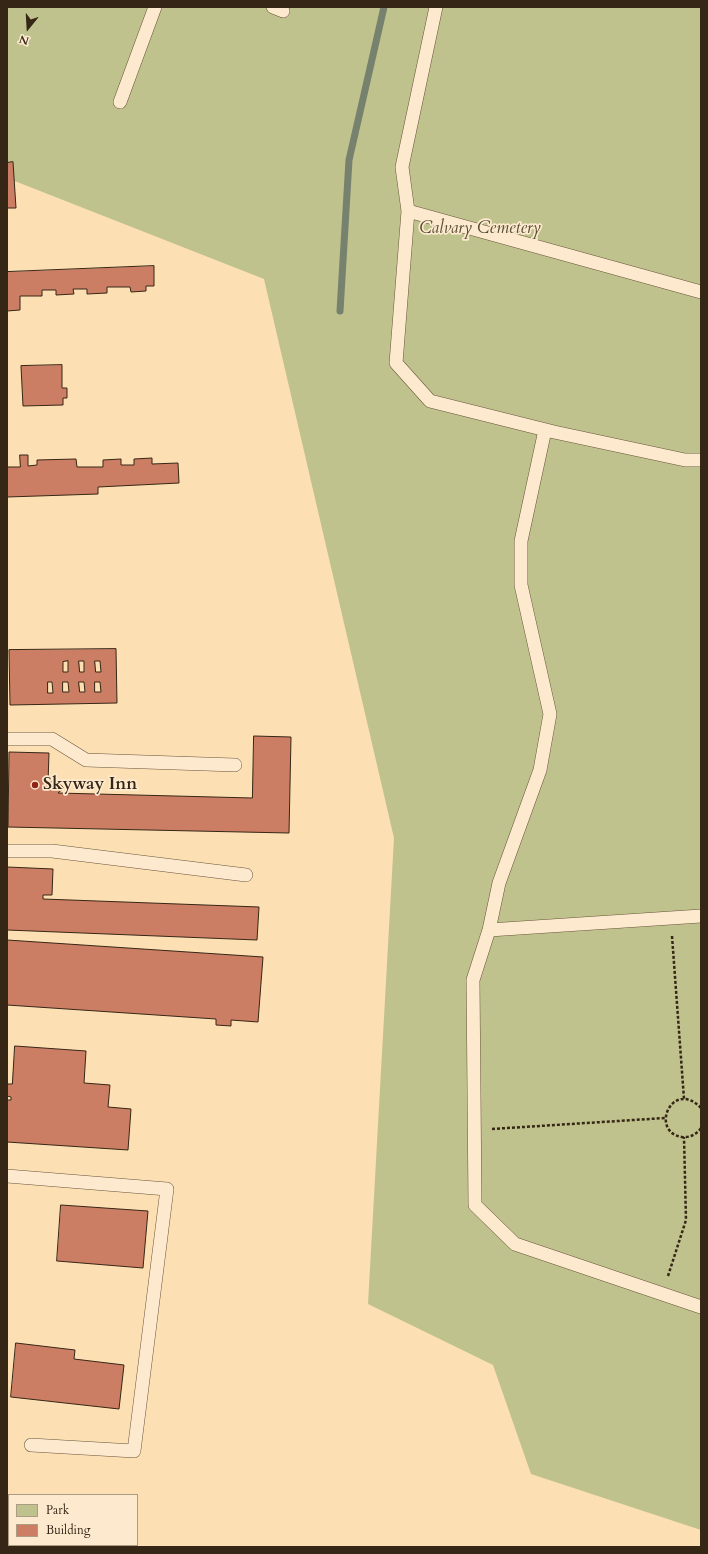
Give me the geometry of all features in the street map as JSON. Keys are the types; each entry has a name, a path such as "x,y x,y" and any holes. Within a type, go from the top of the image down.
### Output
{"lane":[{"path":"120,102 155,7"},
{"path":"436,7 402,167 408,211 396,363 430,401 545,430 685,460 701,460"},
{"path":"408,211 701,292"},
{"path":"545,430 521,541 521,585 550,714 540,770 499,883 490,930 473,980 475,1205 515,1244 701,1307"},
{"path":"7,739 52,739 86,760 235,765"},
{"path":"7,851 52,851 246,875"},
{"path":"490,930 701,916"},
{"path":"7,1176 167,1189 134,1451 32,1445"}],"path":[{"path":"671,918 684,1099"},
{"path":"701,1108 695,1102 679,1099 673,1102 669,1107 665,1118 667,1125 672,1132 678,1136 693,1136 701,1128"},
{"path":"475,1130 665,1118"},
{"path":"662,1293 686,1220 684,1137"}],"green space":[{"name":"Calvary Cemetery","path":"7,7 701,7 701,1530 531,1474 493,1365 368,1304 394,838 264,279 7,178"}],"building":[{"path":"13,162 16,208 7,208 7,163"},
{"path":"154,266 154,286 146,286 146,291 131,292 130,287 107,287 107,293 87,294 87,289 73,289 74,294 56,295 56,290 42,290 42,296 20,296 20,310 7,311 7,272"},
{"path":"62,365 62,388 67,388 67,398 63,398 63,405 23,406 21,366"},
{"path":"20,455 28,455 28,466 37,465 37,460 76,459 77,467 103,467 103,460 121,459 121,465 134,465 134,459 152,458 152,464 178,463 179,483 98,487 98,494 7,497 7,467 20,467"},
{"path":"116,649 117,703 10,705 9,650","holes":["68,661 68,672 63,672 63,662","79,661 84,661 84,672 80,672","95,661 100,661 101,672 96,672","48,682 52,682 53,693 48,693","63,682 68,682 69,692 63,692","79,682 84,682 85,692 80,692","95,682 100,682 101,692 95,692"]},
{"name":"Skyway Inn","path":"254,736 291,737 289,833 8,827 9,752 49,753 48,783 53,778 64,788 58,793 252,798"},
{"path":"7,867 53,869 52,895 43,895 43,899 259,907 257,940 7,930"},
{"path":"7,940 263,957 258,1022 231,1020 231,1026 216,1025 216,1019 7,1005"},
{"path":"15,1046 86,1051 84,1083 110,1085 108,1107 131,1109 128,1150 7,1142 7,1100 11,1100 11,1097 7,1096 7,1084 12,1084"},
{"path":"61,1205 148,1211 143,1268 57,1261"},
{"path":"16,1343 75,1350 74,1359 124,1365 119,1409 11,1397"}],"waterway":[{"path":"340,311 349,160 384,7"}],"place":[{"name":"Skyway Inn","path":"35,785"}]}
